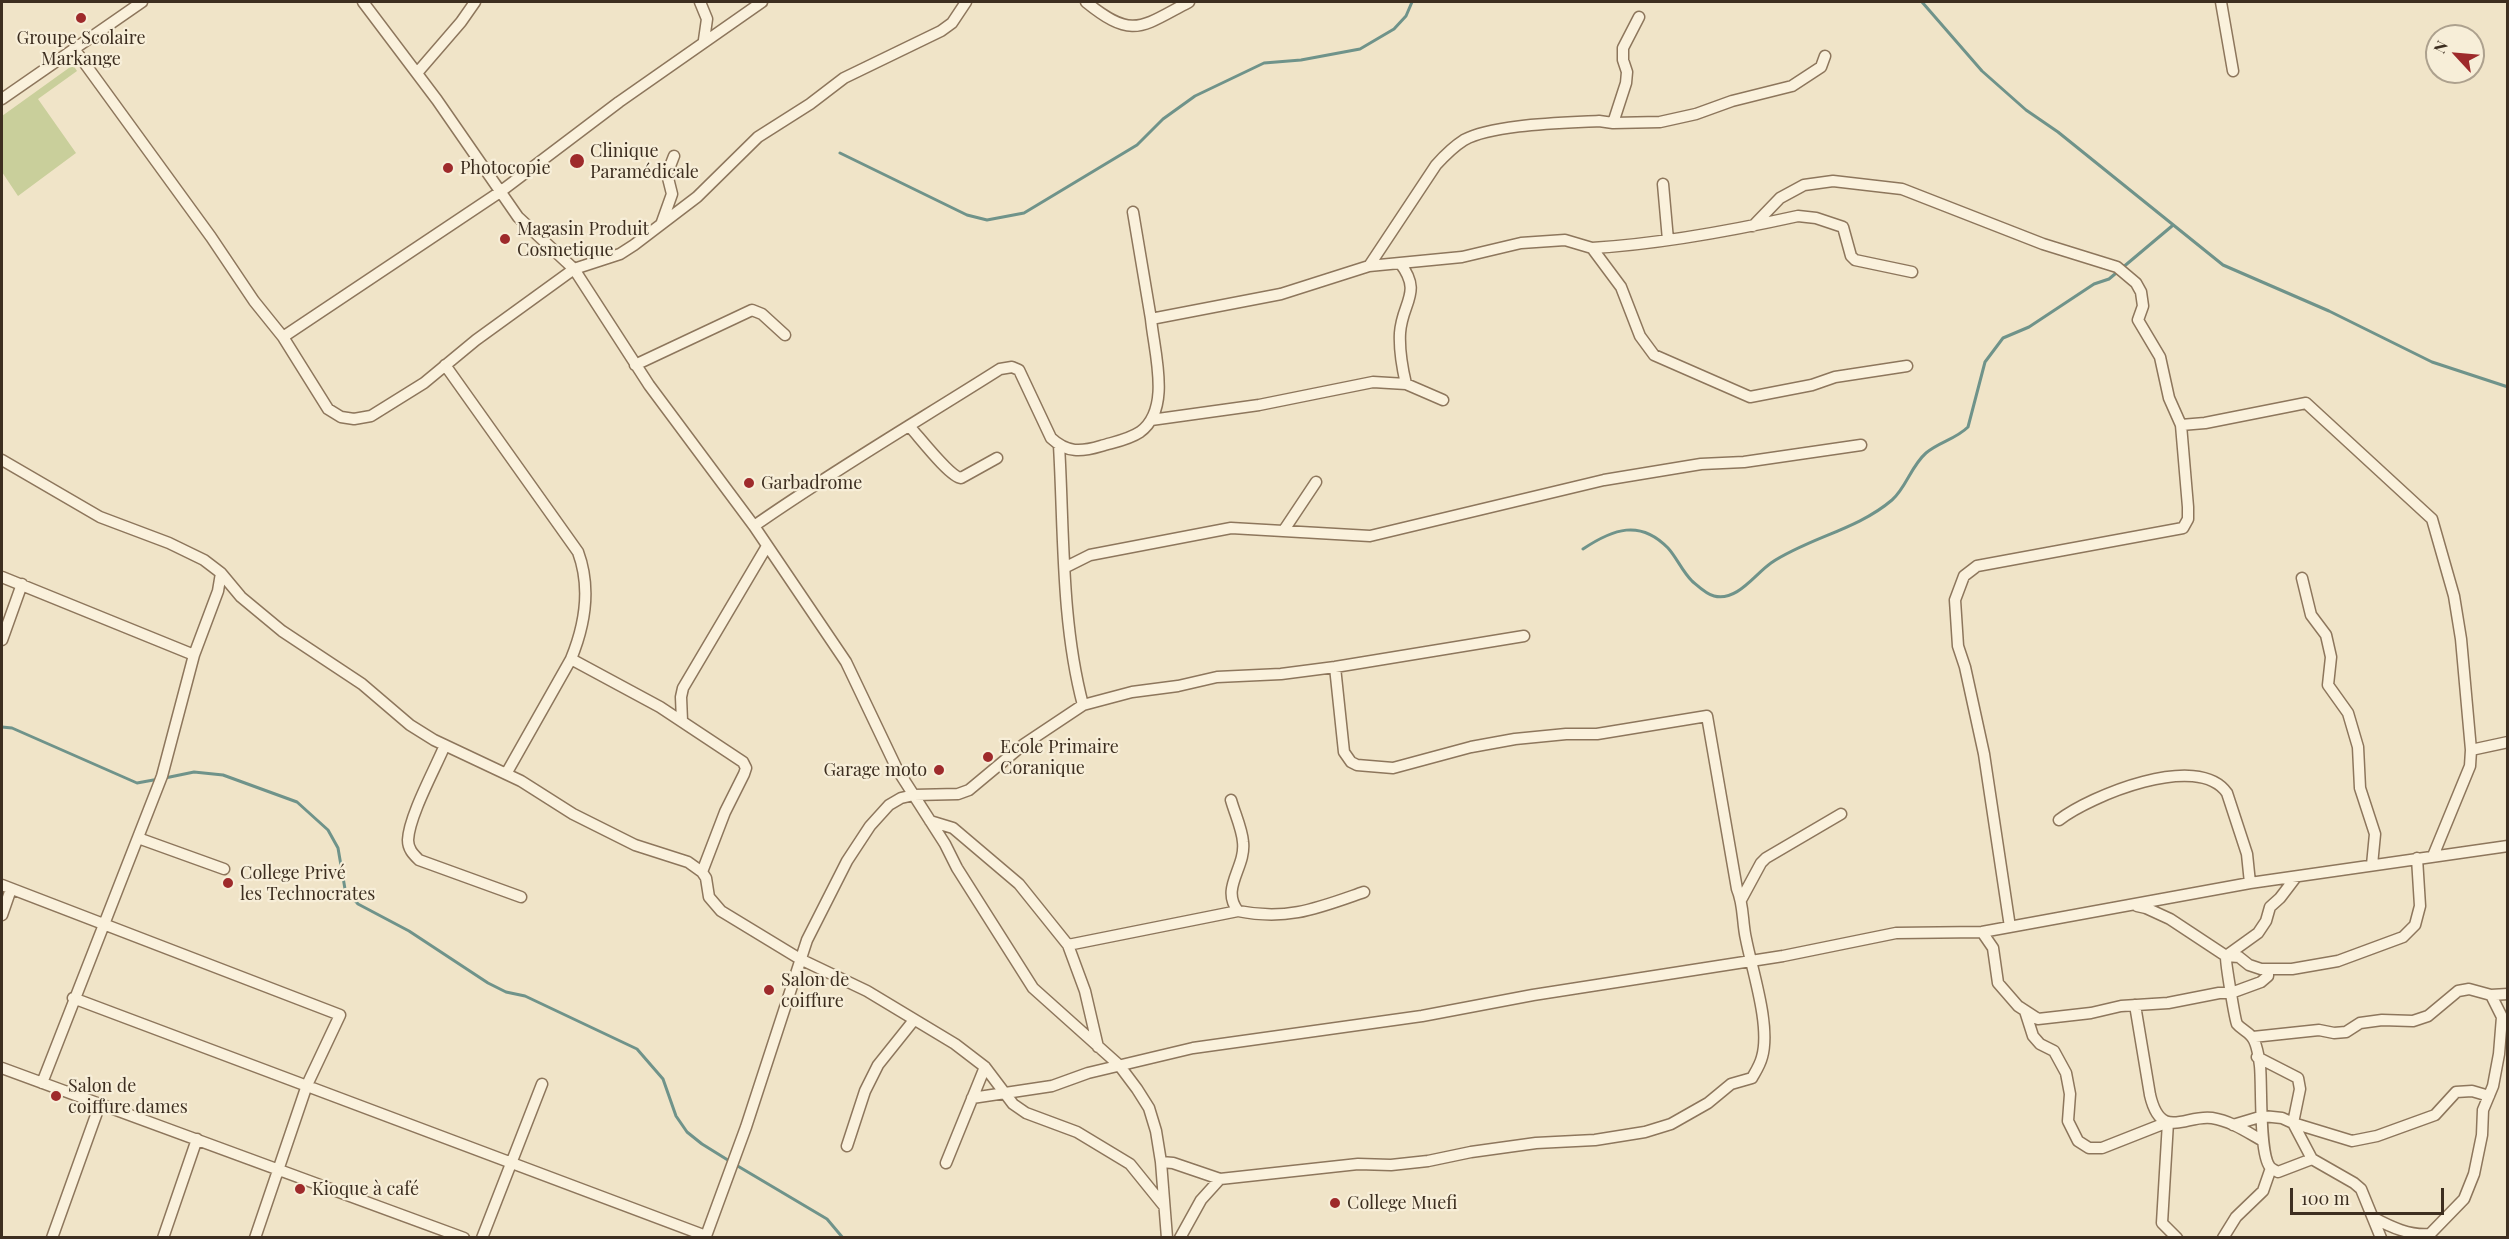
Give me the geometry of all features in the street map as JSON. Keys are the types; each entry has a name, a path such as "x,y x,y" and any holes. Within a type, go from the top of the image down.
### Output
{"street":[{"path":"2,99 142,2"},
{"path":"363,2 417,73 518,217 574,269 635,365 754,526 846,662 897,769 1004,946 1033,988 1119,1065 1149,1108 1161,1162 1167,1238"},
{"path":"417,73 475,2"},
{"path":"700,2 707,19 704,40"},
{"path":"283,337 500,192 704,40 762,2"},
{"path":"75,50 211,237 254,301 283,337 328,410 341,417 354,419 371,416 423,383 574,269 620,254 697,197 767,129 810,104 856,71 941,31 952,23 966,2"},
{"path":"1086,2 1125,26 1143,26 1190,2"},
{"path":"2221,2 2233,71"},
{"path":"1613,123 1626,83 1627,72 1623,60 1623,48 1639,17"},
{"path":"1369,266 1437,165 1448,152 1466,139 1505,128 1599,121 1660,122 1684,118 1732,100 1792,86 1821,67 1825,56"},
{"path":"662,222 672,194 668,174 674,156"},
{"path":"1753,226 1780,198 1804,186 1833,181 1902,189 1960,209 2043,244 2117,267 2136,283 2141,292 2143,306 2138,320 2160,357 2169,398 2181,425 2188,507 2188,519 2183,528 2037,557 1977,566 1964,576 1955,600 1958,646 1965,667 1984,754 2010,927"},
{"path":"1663,184 1668,240"},
{"path":"754,526 826,476 910,427 1000,369 1012,367 1020,370 1051,438 1068,450 1083,451 1128,438 1142,431 1151,420 1160,396 1151,319 1133,212"},
{"path":"1151,319 1281,294 1369,266 1462,257 1539,241 1575,241 1592,248 1631,246 1753,226 1798,216 1816,218 1843,227 1851,256 1855,260 1912,272"},
{"path":"1592,248 1621,287 1640,336 1654,355 1750,397 1812,385 1835,377 1907,366"},
{"path":"1400,263 1409,275 1411,283 1400,332 1399,352 1406,384"},
{"path":"635,365 752,310 762,314 785,335"},
{"path":"445,365 578,552 586,582 581,629 571,658 506,774"},
{"path":"1151,420 1259,405 1372,382 1406,384 1443,400"},
{"path":"2181,425 2205,423 2306,403 2432,519 2454,596 2461,639 2471,750 2470,766 2465,782 2433,856"},
{"path":"910,427 932,450 949,473 957,478 997,458"},
{"path":"1059,445 1074,670 1083,705"},
{"path":"1066,567 1090,555 1231,528 1370,536 1604,480 1701,464 1744,462 1861,445"},
{"path":"2,460 100,517 169,543 204,560 221,573 241,597 282,631 362,684 410,725 445,745 521,781 573,814 627,841 687,862 702,872 706,878 709,897 714,904 800,959 867,991 955,1044 986,1067 1013,1104 1026,1113 1077,1132 1131,1164 1164,1206"},
{"path":"1284,530 1316,482"},
{"path":"682,721 683,688 767,546"},
{"path":"42,1083 73,998 162,776 194,656 218,591 221,573"},
{"path":"2,577 194,656"},
{"path":"2302,578 2312,615 2326,635 2331,657 2328,685 2348,713 2358,747 2360,788 2375,834 2372,865"},
{"path":"2,640 22,584"},
{"path":"73,998 706,1237 760,1086 800,959 832,886 870,826 889,805 901,798 914,795 958,794 969,790 1023,745 1083,705 1217,676 1281,674 1335,668 1524,636"},
{"path":"571,658 682,721 743,762 746,768 725,812 702,872"},
{"path":"1161,1162 1173,1163 1220,1179 1358,1164 1391,1165 1428,1161 1471,1152 1621,1136 1657,1130 1671,1124 1708,1103 1731,1084 1752,1078 1760,1065 1764,1047 1763,1030 1707,716 1597,735 1566,734 1515,739 1471,747 1393,768 1362,767 1351,762 1344,752 1335,668"},
{"path":"2471,750 2508,742"},
{"path":"445,745 412,822 408,840 411,851 419,860 521,897"},
{"path":"2058,820 2088,801 2157,779 2195,776 2209,779 2222,786 2227,793 2247,854 2250,883"},
{"path":"1231,800 1244,842 1230,893 1231,903 1238,911"},
{"path":"1741,900 1766,858 1841,814"},
{"path":"930,821 953,828 1019,884 1068,945 1085,991 1098,1048"},
{"path":"138,838 224,869"},
{"path":"972,1098 1052,1086 1119,1065 1193,1048 1422,1016 1896,933 1982,932 2250,883 2508,846"},
{"path":"2130,904 2146,908 2169,919 2226,956 2239,957 2249,965 2268,970 2337,961 2403,937 2415,925 2420,906 2417,858"},
{"path":"2226,956 2258,933 2266,921 2270,907 2296,877"},
{"path":"2,915 6,887 340,1015 307,1085 255,1238"},
{"path":"1068,945 1238,911 1256,915 1295,914 1364,892"},
{"path":"1982,932 1993,948 1998,983 2004,992 2025,1011 2038,1019 2048,1020 2135,1005 2168,1003 2219,993 2231,993 2261,982 2268,976 2268,970"},
{"path":"2223,1238 2236,1217 2263,1191 2271,1168 2263,1141 2260,1063 2253,1037 2237,1023 2226,956"},
{"path":"2253,1037 2319,1030 2334,1033 2346,1032 2360,1023 2382,1020 2414,1021 2428,1016 2458,991 2469,989 2491,995 2508,994"},
{"path":"2374,1218 2395,1229 2421,1235 2430,1234 2464,1198 2474,1174 2482,1136 2483,1110 2489,1096 2499,1054 2502,1017 2491,995"},
{"path":"2135,1005 2152,1107 2168,1122 2177,1124 2209,1118 2233,1125 2263,1141"},
{"path":"2025,1011 2033,1036 2040,1044 2054,1051 2066,1073 2070,1094 2068,1121 2078,1141 2089,1148 2102,1148 2168,1122"},
{"path":"847,1146 865,1090 878,1065 915,1020"},
{"path":"2257,1057 2298,1078 2300,1089 2293,1123 2312,1159 2361,1189 2381,1238"},
{"path":"946,1163 986,1067"},
{"path":"2,1068 464,1238"},
{"path":"482,1238 542,1084"},
{"path":"2233,1125 2263,1116 2282,1118 2352,1141 2386,1133 2435,1115 2456,1092 2472,1091 2489,1096"},
{"path":"52,1238 99,1104"},
{"path":"2168,1122 2162,1223 2177,1238"},
{"path":"163,1238 198,1139"},
{"path":"2271,1168 2278,1172 2312,1159"},
{"path":"1180,1238 1201,1200 1220,1179"}],"green space":[{"path":"73,65 77,71 38,99 76,153 18,196 2,172 2,116"}],"waterway":[{"path":"840,153 967,215 987,220 1024,213 1137,145 1163,119 1195,96 1264,63 1301,60 1360,49 1394,29 1406,16 1412,2"},
{"path":"1922,2 1982,71 2026,110 2058,132 2223,265 2329,311 2432,362 2508,387"},
{"path":"1583,549 1616,532 1637,530 1658,539 1668,548 1688,577 1705,592 1722,597 1738,591 1785,554 1864,519 1892,500 1926,453 1968,427 1985,362 2003,338 2029,327 2094,284 2109,279 2172,226"},
{"path":"2,727 12,728 137,783 159,779"},
{"path":"165,778 194,772 223,775 297,802 328,830 338,848 345,889 358,904 409,931 488,983 506,992 525,996 637,1049 663,1079 676,1116 687,1132 731,1162"},
{"path":"736,1165 827,1219 843,1238"}],"place":[{"name":"Groupe Scolaire Markange","path":"81,18"},
{"name":"Clinique Paramédicale","path":"577,161"},
{"name":"Photocopie","path":"448,168"},
{"name":"Magasin Produit Cosmetique","path":"505,239"},
{"name":"Garbadrome","path":"749,483"},
{"name":"Ecole Primaire Coranique","path":"988,757"},
{"name":"Garage moto","path":"939,770"},
{"name":"College Privé les Technocrates","path":"228,883"},
{"name":"Salon de coiffure","path":"769,990"},
{"name":"Salon de coiffure dames","path":"56,1096"},
{"name":"Kioque à café","path":"300,1189"},
{"name":"College Muefi","path":"1335,1203"}]}
